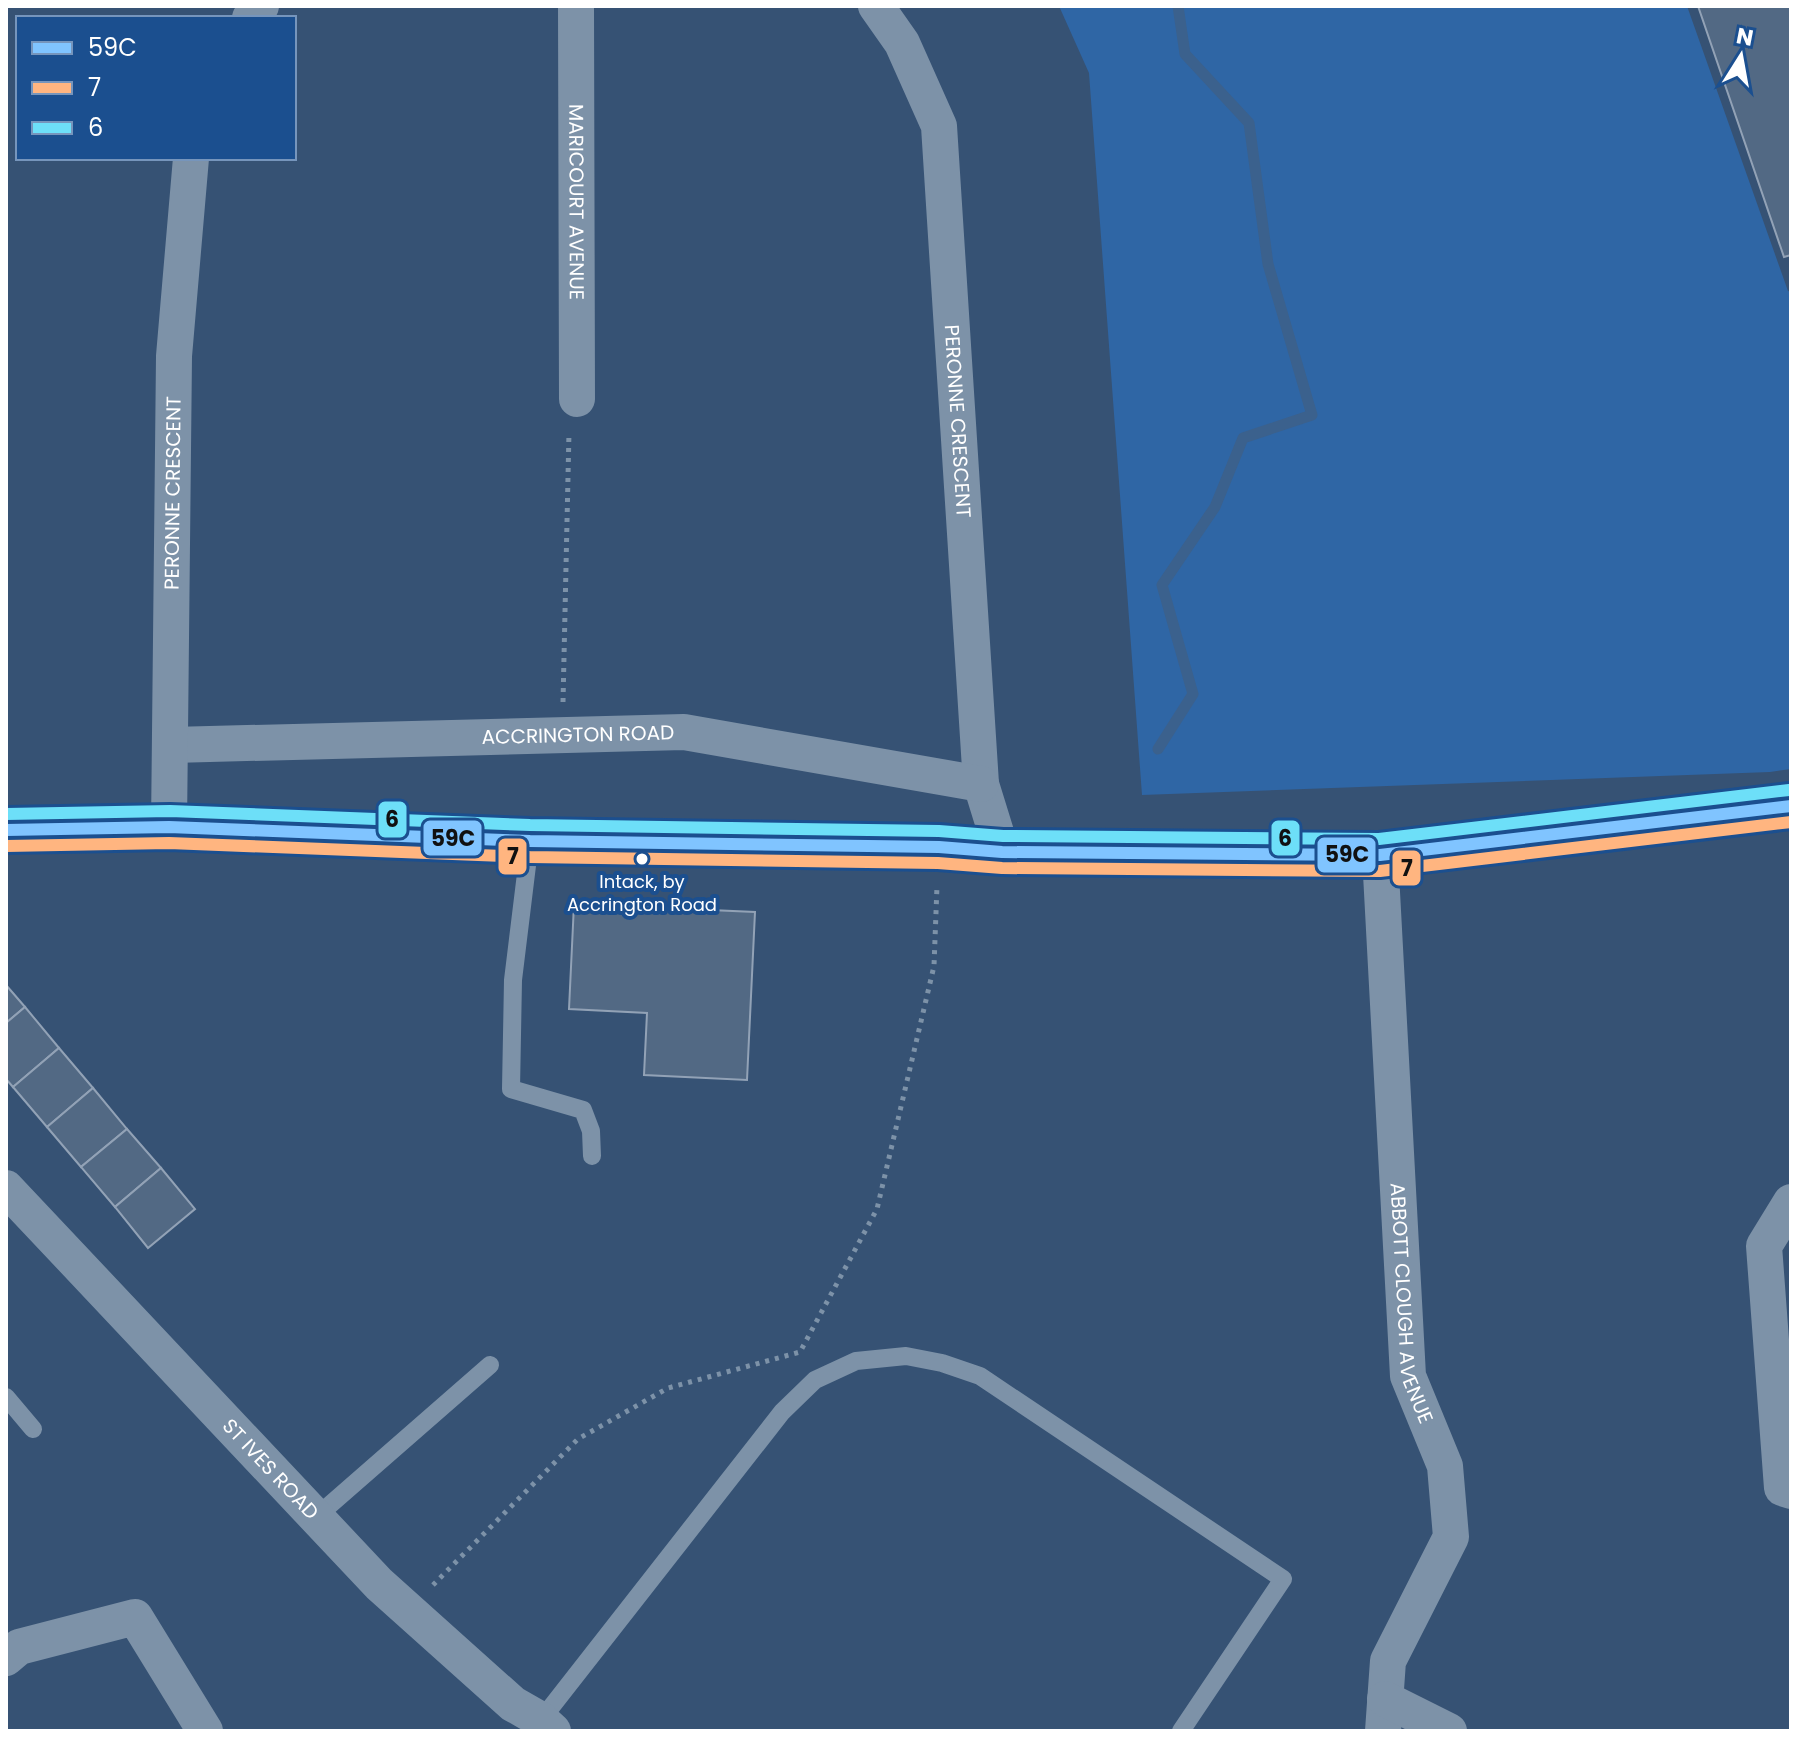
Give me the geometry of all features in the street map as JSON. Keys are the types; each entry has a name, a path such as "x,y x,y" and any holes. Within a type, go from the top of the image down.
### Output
{"main road":[{"path":"6,830 169,827 530,841 939,847 1002,852 1380,855 1791,806"}],"street":[{"name":"MARICOURT AVENUE","path":"576,6 577,399"},
{"name":"PERONNE CRESCENT","path":"876,6 902,43 939,126 981,784 1002,852"},
{"name":"PERONNE CRESCENT","path":"169,827 174,356 191,160"},
{"name":"ACCRINGTON ROAD","path":"172,745 684,732 981,784"},
{"name":"ABBOTT CLOUGH AVENUE","path":"1380,855 1408,1376 1445,1466 1451,1537 1388,1661 1384,1715"},
{"name":"ST IVES ROAD","path":"7,1190 407,1611 513,1704 547,1726"},
{"path":"1791,1202 1764,1246 1782,1488 1791,1491"},
{"path":"6,1658 19,1647 135,1617 205,1731"},
{"path":"1384,1715 1449,1731"}],"lane":[{"path":"530,841 513,980 511,1089 583,1110 591,1131 592,1156"},
{"path":"547,1726 782,1412 815,1380 856,1361 906,1356 942,1363 980,1376 1283,1579 1181,1731"},
{"path":"316,1517 490,1365"},
{"path":"6,1397 33,1429"}],"path":[{"path":"562,735 570,408 577,399"},
{"path":"407,1611 578,1439 668,1388 800,1352 877,1209 934,966 939,847"}],"shaded area":[{"path":"1059,6 1687,6 1788,291 1791,292 1791,769 1142,795 1089,73"}],"building":[{"path":"1698,6 1791,6 1791,255 1784,257"},
{"path":"574,904 755,912 747,1080 644,1075 647,1013 569,1009"},
{"path":"6,985 25,1007 6,1023"},
{"path":"25,1007 59,1048 13,1087 6,1079 6,1023"},
{"path":"59,1048 93,1088 47,1127 13,1087"},
{"path":"93,1088 127,1129 81,1167 47,1127"},
{"path":"127,1129 161,1168 115,1207 81,1167"},
{"path":"161,1168 195,1209 148,1248 115,1207"}],"waterway":[{"path":"1158,749 1193,694 1162,585 1215,507 1243,438 1312,415 1268,264 1249,123 1185,54 1178,6"}],"transit line":[{"name":"6","path":"6,814 170,811 530,825 939,831 1003,836 1379,839 1789,790"},
{"name":"59C","path":"6,830 169,827 530,841 939,847 1002,852 1380,855 1791,806"},
{"name":"7","path":"6,846 169,843 530,857 938,863 1002,868 1380,871 1791,822"}],"place":[{"name":"Intack, by Accrington Road","path":"642,859"}]}
